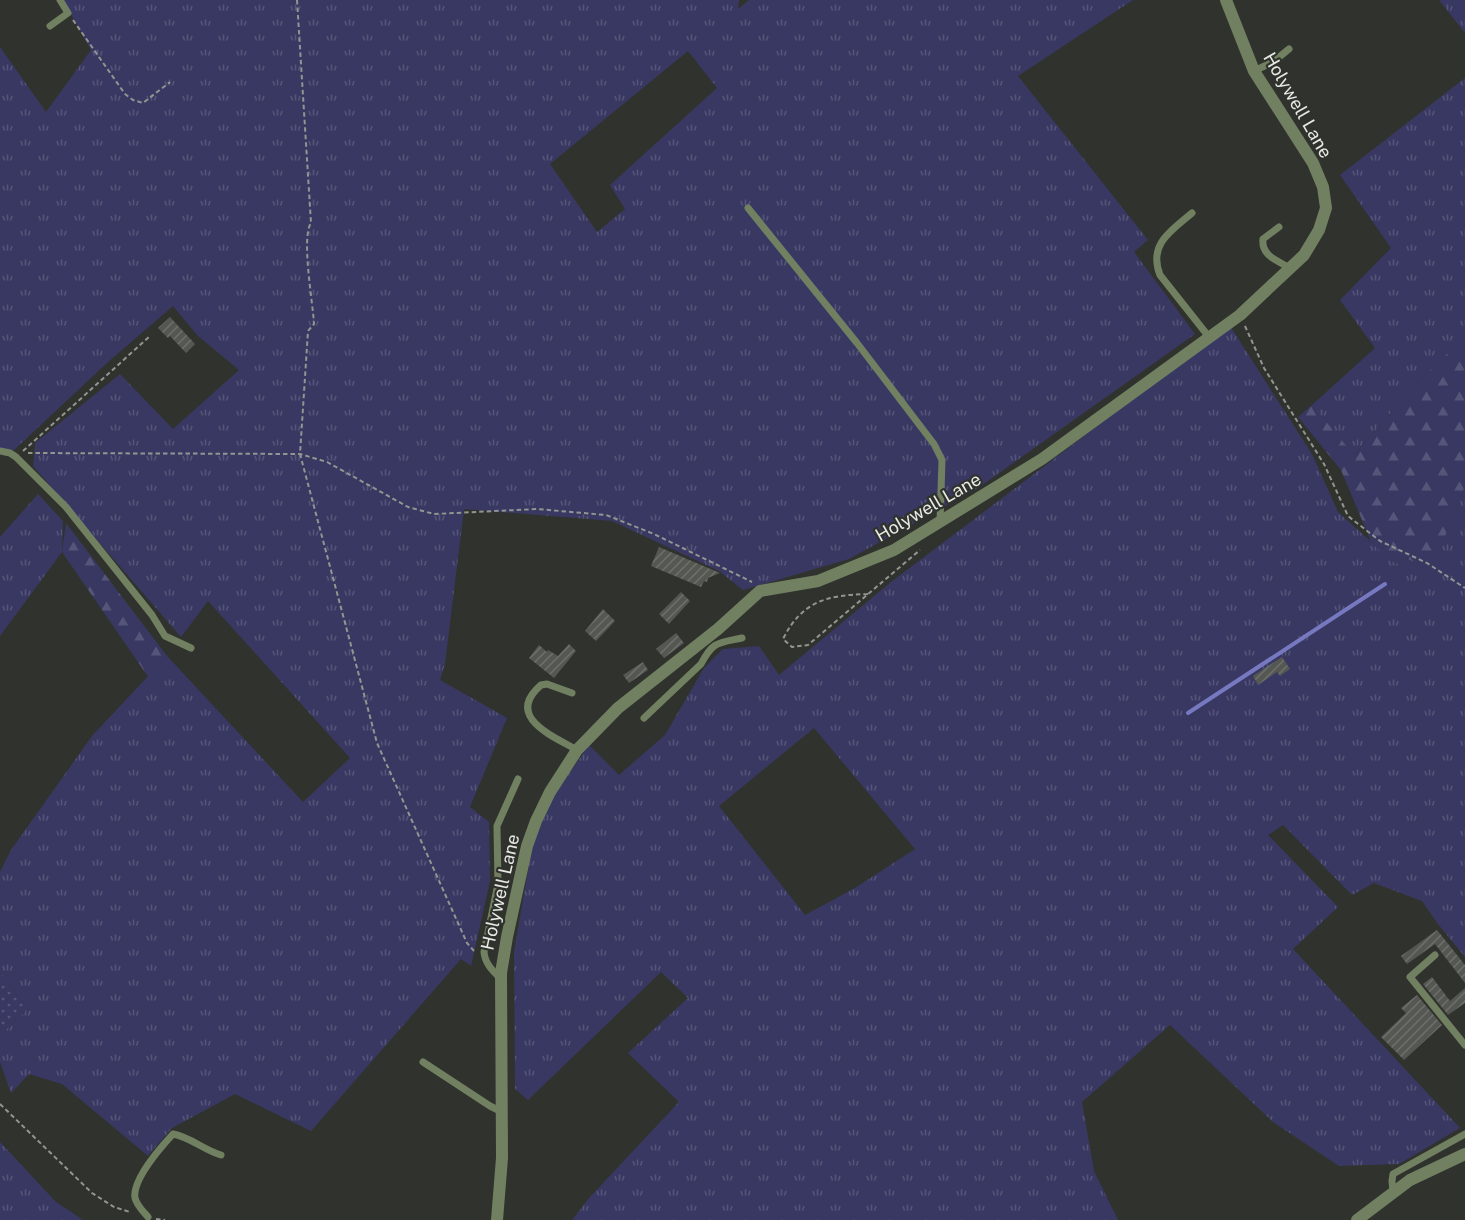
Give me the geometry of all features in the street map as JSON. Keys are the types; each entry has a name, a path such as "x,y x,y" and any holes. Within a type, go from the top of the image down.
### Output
{"street":[{"name":"Holywell Lane","path":"497,1220 502,1158 501,979 507,937 527,846 536,821 550,792 577,750 618,708 718,629 760,591 818,580 894,550 1042,459 1240,315 1292,269 1304,255 1318,230 1326,208 1323,186 1313,163 1254,71 1226,0"},
{"path":"1357,1220 1410,1180 1465,1154"}],"lane":[{"path":"50,26 68,13 60,0"},
{"path":"1254,71 1273,62 1289,49"},
{"path":"748,208 858,343 934,444 942,459 940,522"},
{"path":"1192,213 1163,239 1156,262 1160,275 1209,337"},
{"path":"1279,227 1263,239 1263,249 1267,255 1292,269"},
{"path":"0,451 16,457 66,507 152,615 165,636 191,648"},
{"path":"644,718 701,664 716,643 742,638"},
{"path":"688,652 707,653"},
{"path":"572,693 547,684 541,685 530,699 528,713 538,727 577,750"},
{"path":"501,979 489,966 484,958 484,952 498,884 497,826 518,779"},
{"path":"1435,955 1410,977 1465,1045"},
{"path":"423,1062 502,1112"},
{"path":"148,1217 139,1207 135,1197 137,1183 173,1134 181,1135 206,1150 221,1155"},
{"path":"1393,1192 1393,1174 1465,1134"}],"path":[{"path":"297,0 311,223 307,230 314,324 308,331 300,454 378,743 468,943 475,951"},
{"path":"68,13 125,94 133,100 143,103 170,82"},
{"path":"1240,315 1264,368 1324,464 1348,516 1380,541 1427,563 1465,588"},
{"path":"150,336 22,453 300,454 327,462 408,507 434,514 537,509 606,515 654,534 759,586"},
{"path":"868,594 844,595 813,603 790,625 783,639 792,647 808,645 920,550"},
{"path":"0,1104 92,1193 114,1207 165,1220"}],"green space":[{"path":"63,0 739,0 738,9 749,0 1133,0 1018,76 1148,240 1134,252 1195,334 978,488 849,559 743,590 719,571 612,521 464,509 445,664 440,680 507,718 470,807 489,822 490,881 471,966 461,959 311,1131 235,1094 172,1128 148,1156 62,1084 29,1074 11,1093 0,1062 0,1035 28,1009 0,972 0,872 11,850 92,736 167,656 303,802 350,758 208,601 181,637 33,466 35,443 120,374 173,429 239,370 198,336 173,306 108,362 14,450 0,448 0,47 46,112 91,50","holes":["688,51 717,88 610,185 625,209 597,232 550,164"]},
{"path":"1439,0 1465,0 1465,33"},
{"path":"1465,78 1465,349 1459,343 1417,383 1353,456 1312,405 1375,348 1340,300 1391,248 1340,175"},
{"path":"1230,326 1312,454 1338,512 1396,564 1405,558 1431,571 1465,486 1465,957 1422,901 1374,883 1352,895 1283,825 1268,835 1338,907 1293,949 1460,1128 1399,1164 1339,1166 1273,1122 1170,1025 1082,1102 1094,1171 1118,1220 572,1220 590,1197 679,1102 628,1053 688,998 661,972 528,1100 515,1089 514,951 533,842 556,792 589,745 619,775 665,735 704,668 723,649 759,646 779,675 891,582","holes":["814,728 915,849 855,888 805,915 719,806"]},
{"path":"1459,342 1465,349 1465,486 1431,572 1406,558 1396,564 1372,544 1341,470 1298,417 1312,405 1354,455 1417,383"},
{"path":"38,494 63,521 62,552 0,636 0,537"},
{"path":"66,523 167,656 149,678 62,552"},
{"path":"0,972 28,1009 0,1035"},
{"path":"0,1142 56,1202 83,1220 0,1220"}],"building":[{"path":"170,317 195,344 186,353 170,336 168,338 158,328"},
{"path":"659,547 720,573 708,578 701,587 651,566"},
{"path":"681,592 690,601 669,624 659,614"},
{"path":"603,609 615,621 596,641 585,631"},
{"path":"676,633 684,643 664,658 656,649"},
{"path":"569,644 576,651 554,678 529,658 539,645 547,652 548,650 558,656"},
{"path":"1282,657 1290,669 1280,676 1277,672 1258,685 1253,676"},
{"path":"643,662 648,670 629,683 623,675"},
{"path":"1437,930 1465,965 1465,983 1435,944 1407,964 1401,956"},
{"path":"1432,977 1450,1001 1465,988 1465,1003 1448,1015 1423,984"},
{"path":"1417,995 1442,1025 1404,1060 1381,1037 1406,1013 1401,1008"}],"waterway":[{"path":"1188,713 1385,584"}]}
